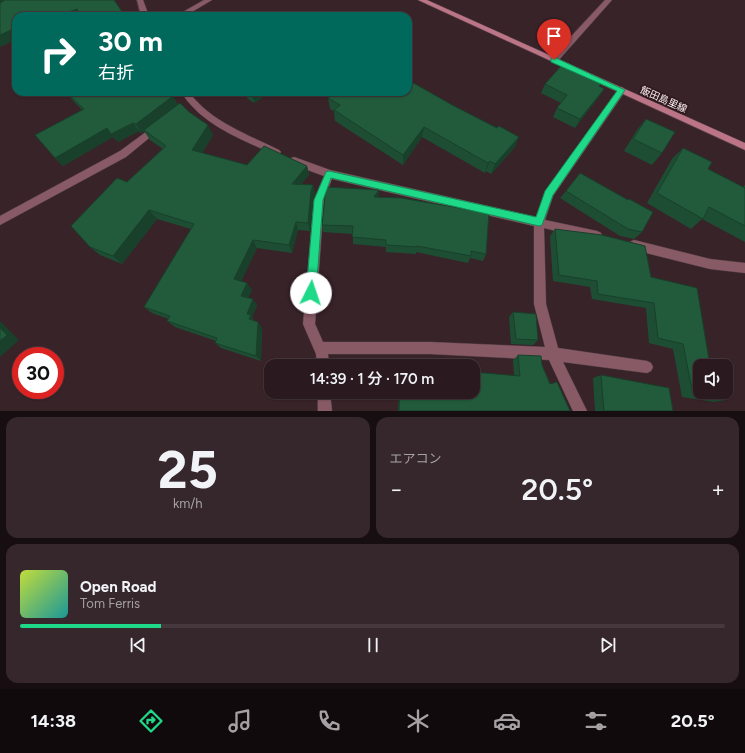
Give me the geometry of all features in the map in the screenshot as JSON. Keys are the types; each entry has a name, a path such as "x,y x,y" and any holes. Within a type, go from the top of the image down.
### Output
{"main road":[{"name":"飯田島里線","path":"421,0 745,146"}],"street":[{"path":"140,0 144,12"},
{"path":"187,12 209,0"},
{"path":"554,60 609,0"},
{"path":"580,411 553,354 540,304 539,222 549,194 622,90"},
{"path":"186,96 188,104 211,119 293,160 329,174 606,238"},
{"path":"0,221 123,154 166,121"},
{"path":"321,359 319,348 309,324 319,200 329,174"},
{"path":"621,242 710,264 745,268"},
{"path":"319,348 430,348 553,354 647,367"},
{"path":"324,399 325,411"}],"building":[{"path":"5,0 114,0 122,12 79,12 77,9 68,12 12,12 12,30 0,35 0,3"},
{"path":"561,66 601,84 599,86 604,89 580,119 557,108 567,95 545,84"},
{"path":"412,82 497,128 499,126 519,137 495,164 490,161 488,163 424,127 403,155 334,110 340,105 328,98 331,96 412,96"},
{"path":"70,96 173,96 136,124 133,123 111,134 107,128 55,158 35,135 84,109"},
{"path":"180,103 189,112 208,125 192,150 247,165 264,146 307,166 292,184 313,185 311,191 308,223 296,222 289,245 253,240 234,279 247,283 241,296 253,299 247,314 251,315 249,319 258,322 256,356 215,343 217,338 167,321 170,316 144,307 194,224 149,210 113,256 90,247 71,226 117,178 127,182 166,146 144,130"},
{"path":"646,119 675,132 662,153 633,139"},
{"path":"683,148 712,162 708,169 745,188 745,226 709,207 703,219 657,193"},
{"path":"580,173 653,212 642,232 628,229 566,191"},
{"path":"326,187 379,190 374,197 401,198 489,213 486,254 471,251 471,256 417,246 386,245 386,240 352,237 353,226 322,225"},
{"path":"555,229 602,235 645,246 651,277 697,288 709,359 693,359 693,394 683,344 658,338 654,303 598,294 597,281 559,275"},
{"path":"513,312 536,314 538,340 516,339"},
{"path":"0,328 7,335 0,341"},
{"path":"518,355 541,356 542,365 550,384 557,382 570,411 399,411 400,399 480,399 480,373 520,376"},
{"path":"601,375 669,388 673,411 604,411"}],"route":[{"path":"311,293 319,200 329,174 539,222 549,194 622,90 554,60"}]}
